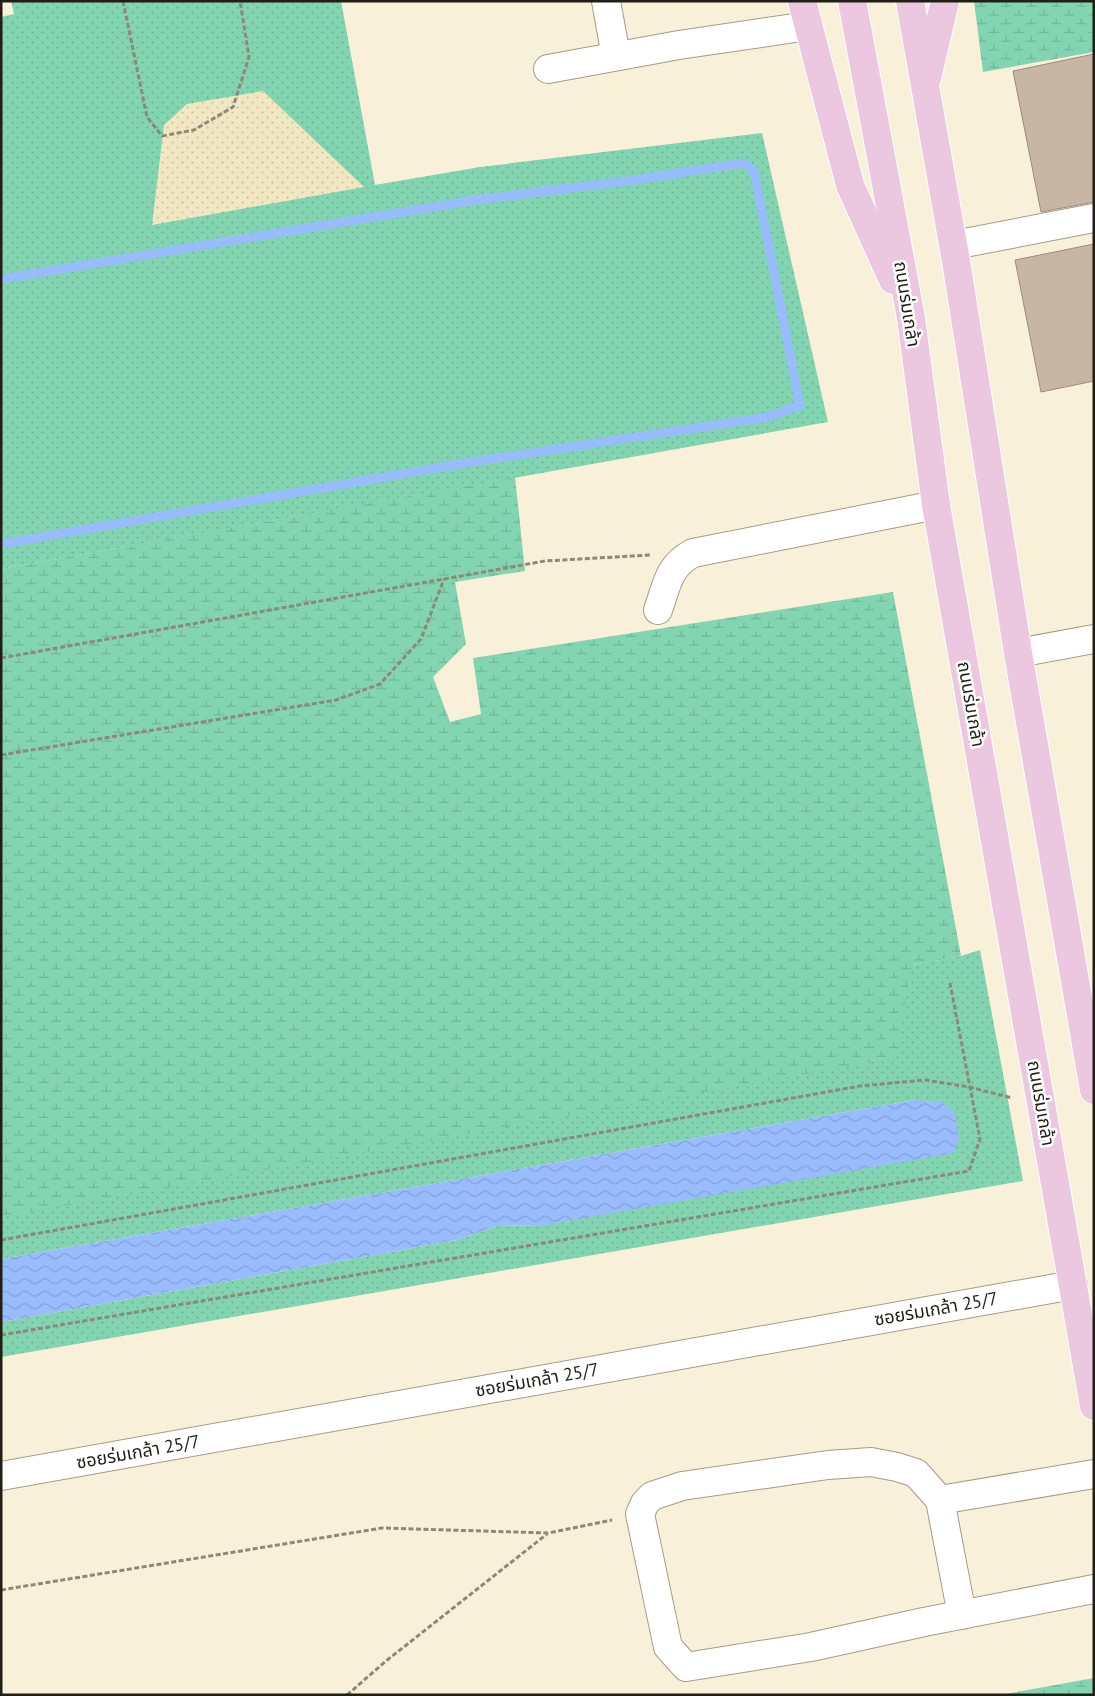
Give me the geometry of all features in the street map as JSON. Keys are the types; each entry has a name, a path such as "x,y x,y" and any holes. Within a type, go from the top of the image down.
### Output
{"main road":[{"name":"ถนนร่มเกล้า","path":"852,1 911,318 936,506 1094,1406"},
{"path":"910,1 954,246 1018,652 1094,1090"},
{"path":"925,88 946,1"},
{"path":"805,14 850,185 911,318"}],"street":[{"path":"606,1 616,56"},
{"path":"548,69 616,56 805,14"},
{"path":"954,246 1094,218"},
{"path":"658,610 671,571 684,558 693,553 936,506"},
{"path":"1018,652 1094,639"},
{"name":"ซอยร่มเกล้า 25/7","path":"1,1476 1073,1285"},
{"path":"962,1616 940,1500 916,1473 871,1462 828,1465 682,1486 652,1496 645,1503 640,1514 668,1647 686,1667 811,1647 1094,1589"},
{"path":"940,1500 1094,1474"}],"path":[{"path":"123,1 147,117 162,136 194,130 232,107 249,57 240,1"},
{"path":"1,658 545,561 693,553"},
{"path":"1,755 336,700 380,684 421,639 444,579"},
{"path":"1,1335 969,1171 980,1139 950,982"},
{"path":"1,1240 860,1086 925,1080 970,1087 1041,1106"},
{"path":"1,1590 382,1528 548,1533 640,1514"},
{"path":"347,1695 548,1533"}],"green space":[{"path":"11,1 341,1 375,185 480,167 762,133 828,422 1,569 1,17 14,14"},
{"path":"974,1 1094,1 1094,52 983,72"},
{"path":"515,477 525,571 455,582 466,644 433,677 450,722 481,714 473,658 893,592 961,956 913,965 895,1058 1,1217 1,569"},
{"path":"980,950 1023,1181 1,1357 1,1322 457,1240 497,1226 545,1225 915,1100 1,1259 1,1217 913,965 961,956"},
{"path":"1094,1678 1094,1695 1000,1695"}],"sand":[{"path":"263,91 364,187 152,225 164,125 187,104"}],"water":[{"path":"915,1100 942,1102 955,1113 959,1140 953,1153 545,1225 497,1226 457,1240 1,1322 1,1259"}],"building":[{"path":"1094,54 1094,202 1041,212 1013,71"},
{"path":"1094,244 1094,381 1041,392 1015,260"}],"waterway":[{"path":"1,279 475,200 627,181 744,163 754,171 800,405 768,417 465,463 1,544"}]}
